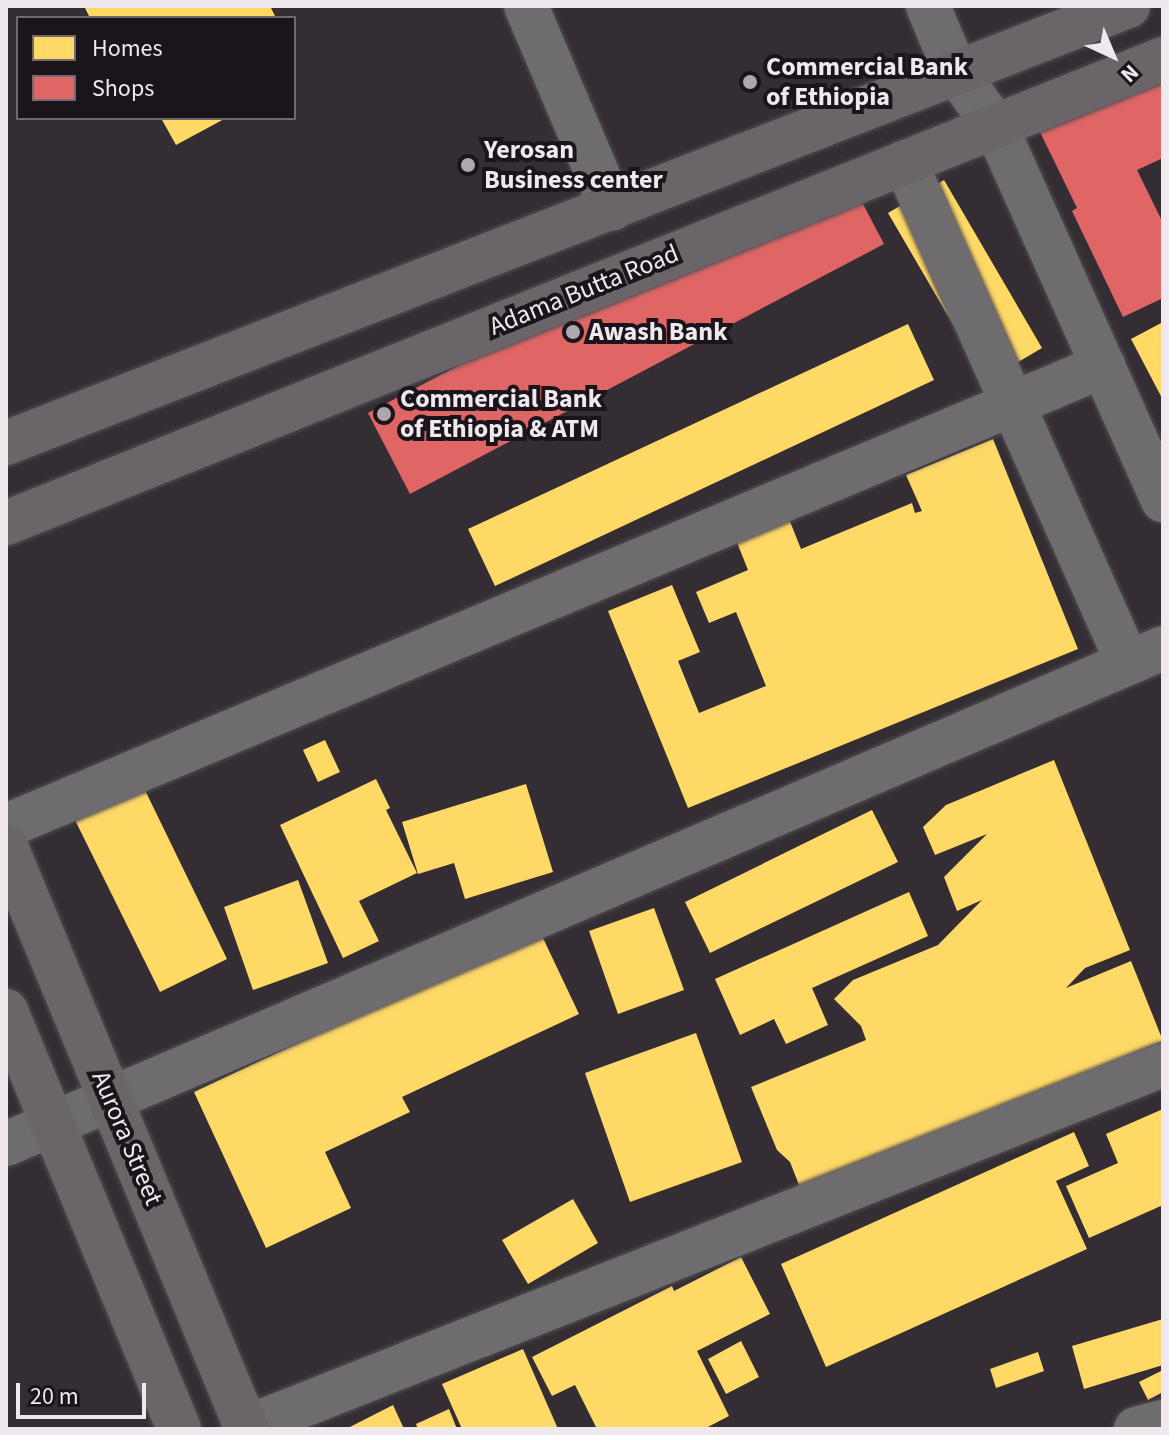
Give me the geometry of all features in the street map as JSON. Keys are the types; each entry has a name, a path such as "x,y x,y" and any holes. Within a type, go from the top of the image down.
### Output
{"street":[{"path":"526,6 612,209"},
{"path":"928,6 955,71 996,127 1163,500"},
{"path":"6,443 1128,6"},
{"name":"Adama Butta Road","path":"6,523 1163,59"},
{"path":"6,1144 1145,654 1013,404 905,162"},
{"path":"6,826 1103,366"},
{"name":"Aurora Street","path":"6,847 246,1428"},
{"path":"6,1011 179,1429"},
{"path":"246,1428 1163,1065"},
{"path":"1136,1429 1163,1422"}],"building: Homes":[{"path":"84,6 270,6 275,16 89,16"},
{"path":"162,120 222,120 176,145"},
{"path":"944,180 1042,348 986,381 888,213"},
{"path":"1163,322 1163,400 1131,339"},
{"path":"908,324 934,380 495,586 468,529"},
{"path":"993,439 1078,649 688,808 608,611 672,585 700,652 678,661 699,713 766,686 736,612 709,623 696,592 748,570 734,535 787,514 801,549 912,503 915,513 922,511 906,475"},
{"path":"325,740 340,772 318,782 303,750"},
{"path":"1054,760 1130,950 1085,968 1066,988 1131,961 1163,1041 801,1190 790,1162 777,1150 751,1087 866,1040 861,1026 834,999 853,980 938,945 982,900 957,911 944,877 987,834 935,855 923,827 946,805"},
{"path":"376,779 390,808 386,810 417,873 359,901 379,941 343,958 280,825"},
{"path":"526,784 553,872 465,899 454,863 418,874 402,822"},
{"path":"143,786 227,959 160,992 75,820"},
{"path":"872,810 898,862 710,953 685,902"},
{"path":"298,880 328,963 253,990 224,907"},
{"path":"909,892 928,936 812,988 828,1025 786,1044 774,1019 740,1035 715,979"},
{"path":"654,908 684,990 618,1014 589,931"},
{"path":"533,917 579,1014 402,1097 410,1112 325,1152 351,1208 266,1248 194,1092 366,1011"},
{"path":"696,1033 742,1162 630,1202 585,1073"},
{"path":"1163,1109 1163,1205 1089,1238 1066,1186 1118,1163 1106,1134"},
{"path":"1074,1132 1089,1166 1056,1181 1087,1249 826,1367 781,1264"},
{"path":"573,1199 598,1243 528,1284 502,1240"},
{"path":"741,1257 770,1314 697,1351 729,1416 704,1429 597,1429 575,1385 552,1396 532,1357 672,1286 674,1291"},
{"path":"1163,1319 1163,1365 1084,1389 1072,1346"},
{"path":"741,1341 759,1377 726,1394 708,1359"},
{"path":"523,1349 558,1429 462,1429 442,1384"},
{"path":"1038,1352 1044,1371 996,1388 990,1369"},
{"path":"1163,1370 1163,1392 1148,1400 1139,1382"},
{"path":"393,1405 404,1429 346,1429"},
{"path":"449,1409 457,1429 418,1429 416,1424"}],"building: Shops":[{"path":"1163,69 1163,158 1137,170 1163,223 1163,298 1123,317 1072,211 1077,208 1039,130"},
{"path":"842,164 884,244 410,494 368,413"}],"place":[{"name":"Commercial Bank of Ethiopia","path":"750,82"},
{"name":"Yerosan Business center","path":"468,165"},
{"name":"Awash Bank","path":"573,332"},
{"name":"Commercial Bank of Ethiopia & ATM","path":"384,414"}]}
